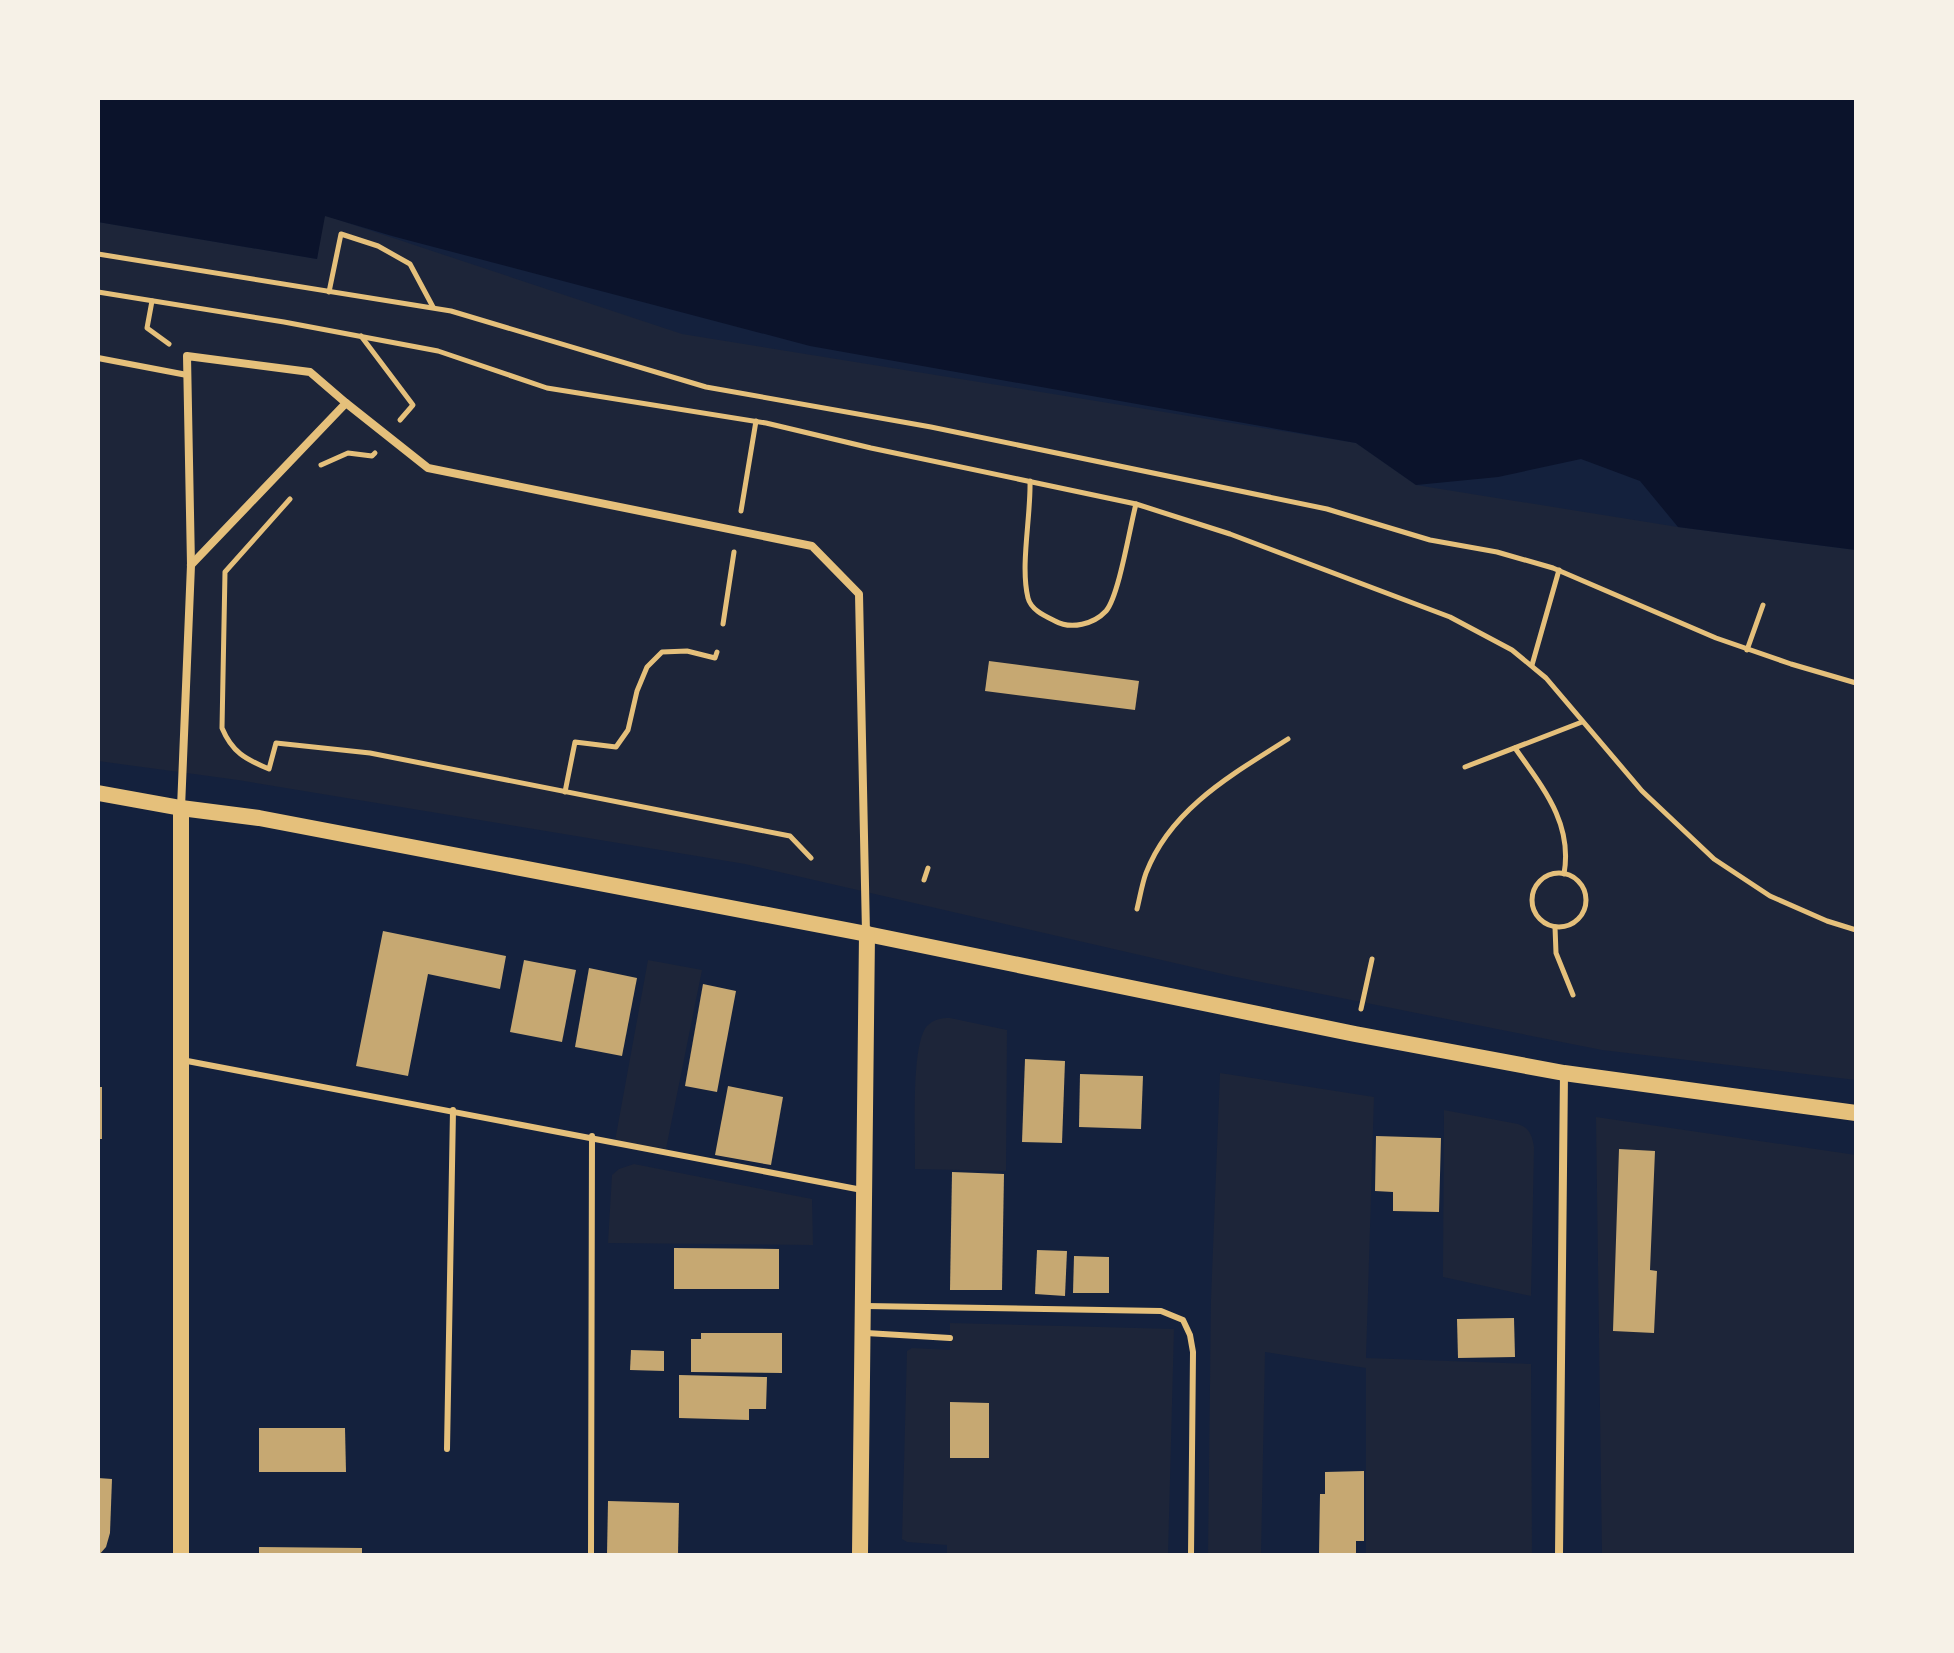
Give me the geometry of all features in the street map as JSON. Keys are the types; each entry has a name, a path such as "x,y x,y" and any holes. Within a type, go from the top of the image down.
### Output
{"main road":[{"path":"98,793 259,818 867,934 1355,1034 1564,1073 1856,1113"},
{"path":"181,808 181,1555"},
{"path":"860,1555 867,934"}],"street":[{"path":"181,808 191,565 187,356 310,372 428,468 812,546 859,594 867,934"},
{"path":"191,565 346,403"},
{"path":"1559,1555 1564,1073"}],"lane":[{"path":"98,358 187,375"},
{"path":"182,1060 864,1190"},
{"path":"447,1449 453,1110"},
{"path":"591,1555 592,1136"},
{"path":"863,1306 1161,1311 1183,1320 1193,1352 1191,1555"},
{"path":"863,1333 950,1338"}],"path":[{"path":"329,292 341,234 378,246 410,264 434,308"},
{"path":"98,254 451,311 629,363 682,382 931,427 1327,509 1430,540 1497,552 1559,570 1747,650 1856,683"},
{"path":"98,292 438,351 547,388 756,421 1136,504 1230,534 1450,617 1502,644 1546,678 1642,791 1714,859 1770,896 1856,930"},
{"path":"152,301 147,328 187,356"},
{"path":"361,336 413,405 400,420"},
{"path":"742,502 756,421"},
{"path":"311,476 321,465 348,453 372,456"},
{"path":"1030,481 1026,571 1028,602 1038,613 1060,624 1087,625 1107,610 1118,580 1136,504"},
{"path":"292,497 225,572 222,728 229,744 243,759 269,769 276,743 370,753 790,836 811,858"},
{"path":"723,624 734,548"},
{"path":"1532,666 1559,570"},
{"path":"1747,650 1763,605"},
{"path":"565,792 575,742 616,747 628,730 637,691 647,667 662,652 687,651 715,658 717,652"},
{"path":"1465,767 1582,722"},
{"path":"1137,909 1146,872 1173,827 1208,790 1288,739"},
{"path":"1515,748 1547,794 1563,828 1568,854 1564,874"},
{"path":"924,880 928,868"},
{"path":"1555,874 1564,874 1579,883 1584,891 1584,909 1573,923 1555,927 1540,920 1535,913 1532,897 1540,881 1555,874"},
{"path":"1555,927 1556,953 1573,995"},
{"path":"1355,1034 1372,959"}],"shaded area":[{"path":"98,98 1856,98 1856,550 1678,527 1640,481 1581,459 1498,477 1416,485 1356,443 810,346 325,216 317,259 98,222"},
{"path":"324,215 682,334 1356,443 1416,485 1678,527 1856,550 1856,1080 1602,1050 1231,976 745,864 238,780 98,761 98,222 317,259"},
{"path":"648,960 702,970 666,1149 615,1141"},
{"path":"950,1018 1007,1030 1006,1171 915,1169 918,1052 927,1026"},
{"path":"1220,1073 1374,1097 1366,1358 1531,1364 1532,1555 1366,1555 1366,1368 1265,1352 1261,1555 1208,1555 1211,1299"},
{"path":"1444,1110 1518,1124 1531,1136 1534,1147 1531,1296 1443,1277"},
{"path":"1596,1117 1856,1155 1856,1555 1602,1555"},
{"path":"634,1164 812,1199 813,1245 608,1243 612,1175"},
{"path":"950,1323 1174,1329 1168,1555 947,1555 947,1545 902,1539 907,1351 912,1348 950,1350"}],"building":[{"path":"989,661 1139,681 1135,710 985,691"},
{"path":"383,931 506,956 500,989 428,974 408,1076 356,1066"},
{"path":"524,960 576,970 562,1042 510,1032"},
{"path":"589,968 637,978 622,1056 575,1047"},
{"path":"703,984 736,991 717,1092 685,1086"},
{"path":"1025,1059 1065,1061 1062,1143 1022,1142"},
{"path":"1080,1074 1143,1076 1141,1129 1079,1127"},
{"path":"728,1086 783,1097 771,1165 715,1155"},
{"path":"98,1087 102,1087 102,1139 98,1139"},
{"path":"1376,1136 1441,1138 1439,1212 1393,1211 1393,1192 1375,1191"},
{"path":"1619,1149 1655,1151 1650,1270 1657,1271 1654,1333 1613,1331"},
{"path":"952,1172 1004,1174 1002,1290 950,1290"},
{"path":"674,1248 779,1249 779,1289 674,1289"},
{"path":"1037,1250 1067,1251 1065,1296 1035,1294"},
{"path":"1074,1256 1109,1257 1109,1293 1073,1293"},
{"path":"1514,1318 1515,1357 1458,1358 1457,1319"},
{"path":"701,1333 782,1333 782,1373 691,1372 691,1339 701,1339"},
{"path":"631,1350 664,1351 664,1371 630,1370"},
{"path":"679,1375 767,1377 766,1409 749,1409 749,1420 679,1418"},
{"path":"950,1402 989,1403 989,1458 950,1458"},
{"path":"259,1428 345,1428 346,1472 259,1472"},
{"path":"1364,1471 1364,1541 1356,1541 1356,1555 1319,1555 1320,1494 1325,1494 1325,1472"},
{"path":"98,1478 112,1479 110,1533 106,1547 99,1555"},
{"path":"608,1501 679,1503 678,1555 607,1555"},
{"path":"259,1547 362,1548 362,1555 259,1555"}]}
